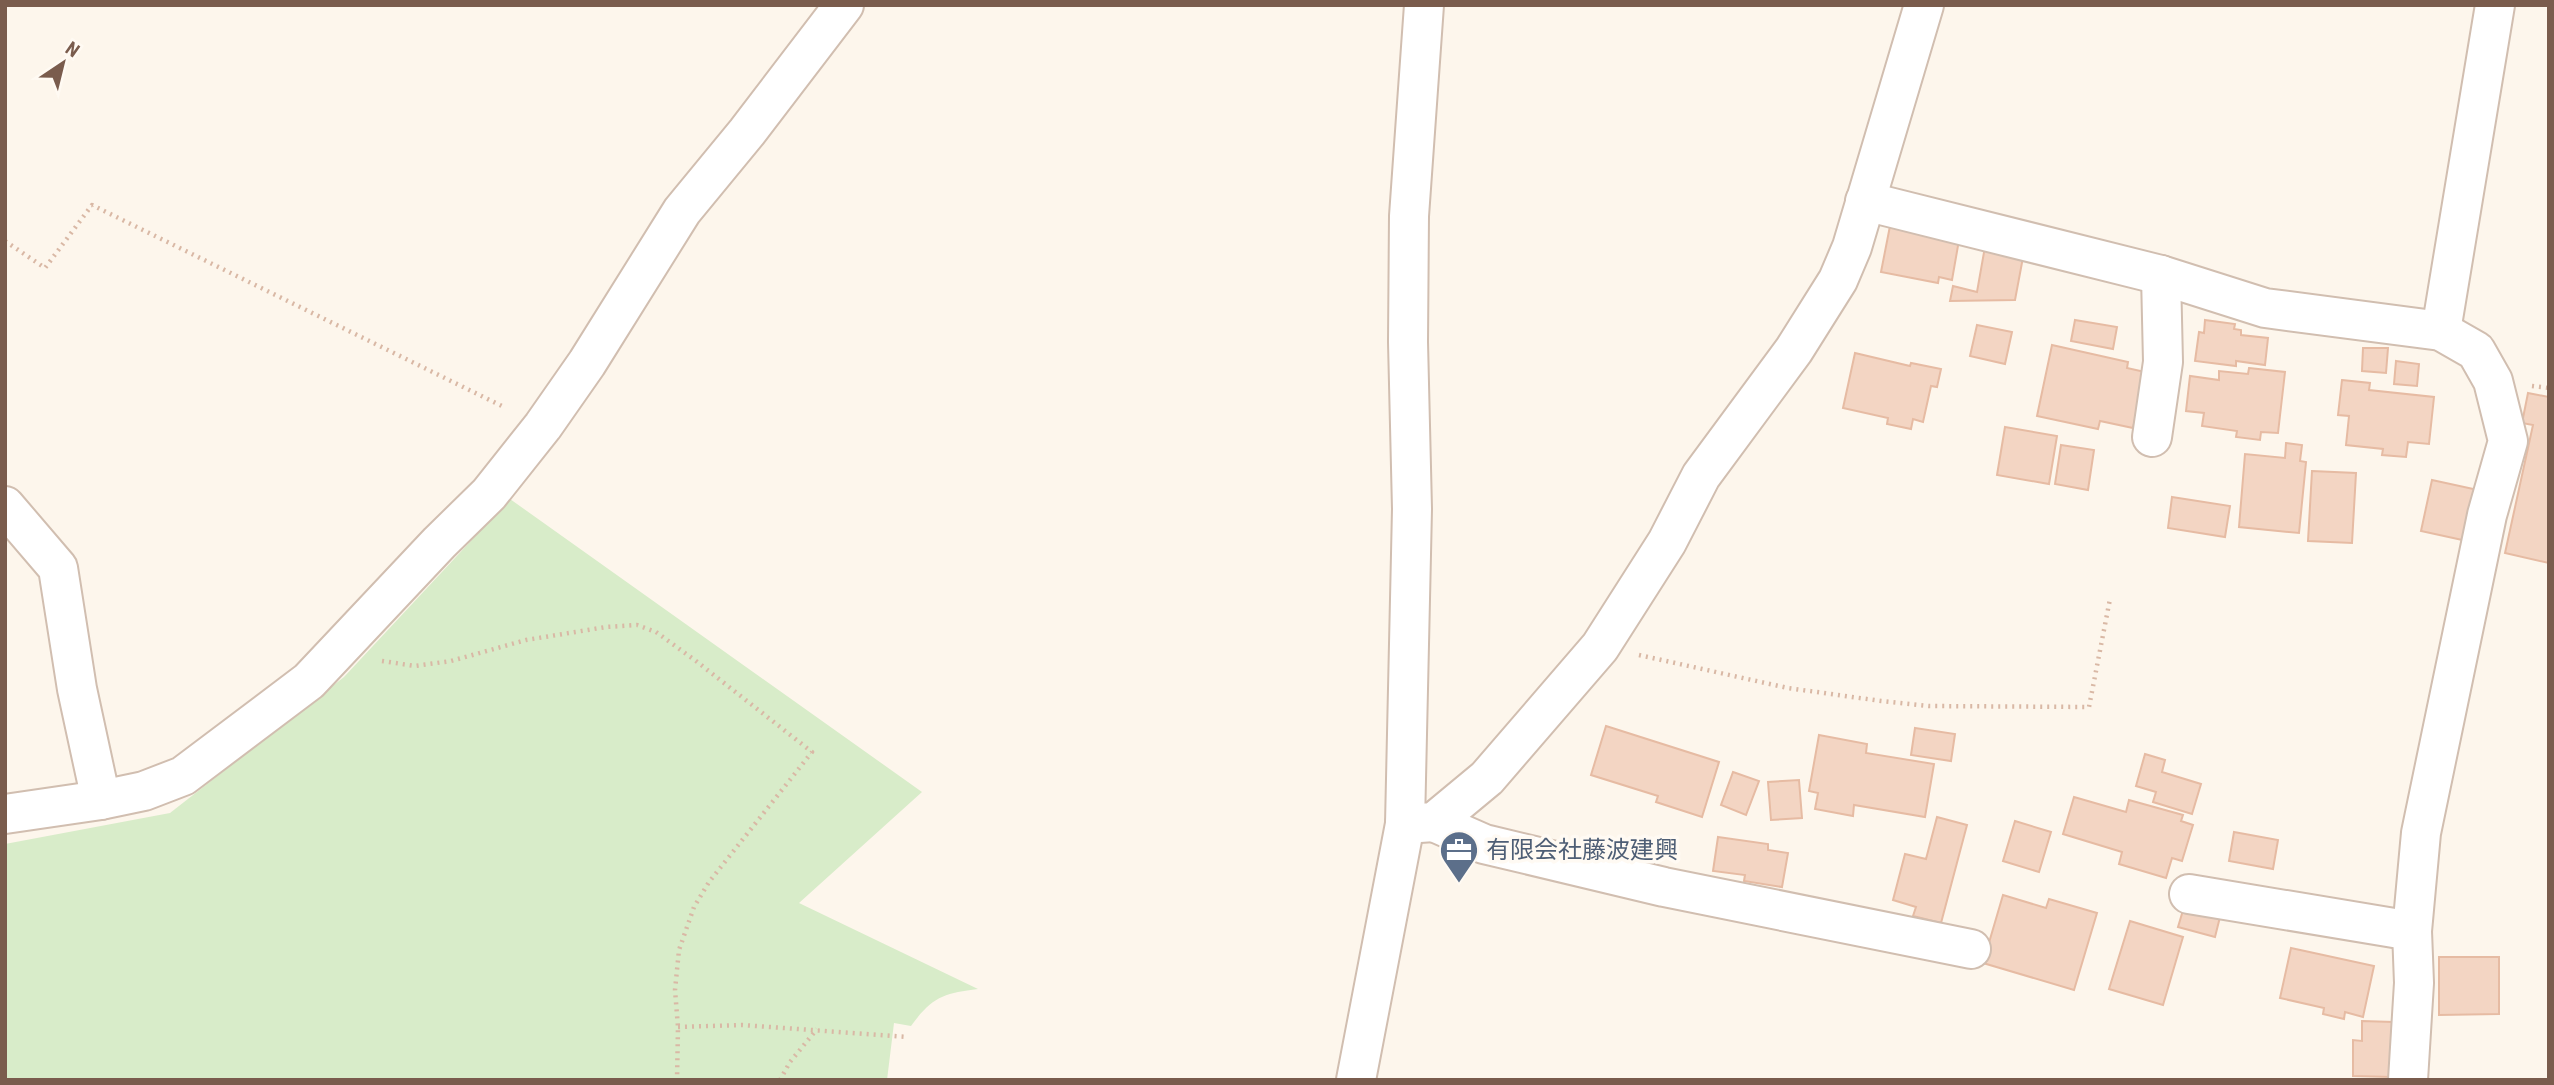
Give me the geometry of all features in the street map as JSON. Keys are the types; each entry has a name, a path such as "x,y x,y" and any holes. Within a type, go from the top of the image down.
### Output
{"street":[{"path":"5,814 101,800 144,790 183,776 309,681 489,494 543,426 587,363 682,211 747,132 844,5"},
{"path":"1356,1080 1420,823 1408,342 1409,216 1424,5"},
{"path":"1420,823 1486,778 1600,647 1667,542 1701,476 1794,350 1838,280 1852,247 1924,5"},
{"path":"2441,331 2495,5"},
{"path":"1865,201 2161,275 2265,308 2441,331 2476,351 2493,381 2508,441 2487,515 2421,833 2412,931 2414,983 2408,1080"},
{"path":"2152,437 2163,362 2161,275"},
{"path":"5,506 58,568 77,689 101,800"},
{"path":"1420,823 1484,844 1638,881 1971,949"},
{"path":"2189,894 2412,931"}],"path":[{"path":"5,241 44,268 92,205 543,426"},
{"path":"1600,647 1788,688 1881,701 1929,706 2089,707 2110,598"},
{"path":"343,645 370,660 415,666 451,661 497,646 536,638 637,625 656,632 686,653 812,752 709,882 694,907 678,950 675,990 678,1027 677,1080"},
{"path":"678,1027 742,1025 908,1037"},
{"path":"780,1080 790,1062 817,1029"}],"green space":[{"path":"510,499 922,792 799,903 978,989 956,992 940,998 911,1026 894,1023 887,1080 5,1080 5,844 170,813 344,677"}],"building":[{"path":"1890,226 1959,240 1952,280 1939,277 1938,283 1881,272"},
{"path":"1986,241 2024,252 2015,300 1950,301 1953,286 1977,292"},
{"path":"2075,320 2117,327 2113,349 2071,341"},
{"path":"2205,320 2235,324 2234,329 2241,330 2241,335 2268,338 2265,365 2236,361 2236,366 2195,361 2199,332 2204,333"},
{"path":"1977,325 2012,332 2005,364 1970,356"},
{"path":"2052,345 2128,362 2127,368 2145,372 2133,428 2100,421 2098,429 2037,416"},
{"path":"2363,348 2388,348 2386,373 2362,371"},
{"path":"1855,353 1910,366 1911,363 1941,369 1937,387 1931,386 1923,422 1913,419 1911,429 1887,424 1888,418 1843,408"},
{"path":"2396,361 2419,364 2417,386 2394,384"},
{"path":"2249,368 2285,372 2278,433 2261,432 2260,440 2236,437 2237,431 2202,426 2204,413 2186,411 2190,376 2219,380 2219,371 2248,374"},
{"path":"2342,380 2370,383 2369,390 2434,397 2429,444 2408,442 2406,457 2382,455 2383,449 2346,445 2349,416 2338,415"},
{"path":"2528,393 2549,397 2549,563 2505,553 2533,425 2522,423"},
{"path":"2005,427 2057,436 2049,484 1997,475"},
{"path":"2286,443 2302,445 2300,461 2306,462 2299,533 2239,527 2245,454 2285,458"},
{"path":"2061,445 2094,450 2088,490 2055,484"},
{"path":"2312,471 2356,473 2352,543 2308,541"},
{"path":"2432,480 2478,490 2467,541 2421,531"},
{"path":"2172,497 2230,506 2225,537 2168,528"},
{"path":"1606,726 1719,762 1702,817 1656,802 1658,796 1591,775"},
{"path":"1915,728 1955,734 1951,761 1911,755"},
{"path":"1819,735 1867,744 1866,753 1934,764 1925,817 1854,805 1853,816 1815,809 1818,793 1809,791"},
{"path":"2145,754 2165,760 2162,772 2201,784 2192,814 2153,802 2156,792 2136,786"},
{"path":"1733,772 1759,781 1746,815 1721,805"},
{"path":"1799,780 1802,818 1771,820 1768,782"},
{"path":"2074,797 2126,812 2129,800 2183,815 2181,821 2193,825 2182,861 2172,858 2166,878 2119,864 2122,852 2063,834"},
{"path":"1937,817 1967,825 1941,923 1913,916 1916,907 1893,900 1905,854 1926,859"},
{"path":"2015,821 2051,832 2039,872 2003,861"},
{"path":"2234,832 2278,840 2273,869 2229,861"},
{"path":"1718,837 1768,844 1768,850 1788,853 1782,887 1744,881 1745,875 1713,871"},
{"path":"2003,895 2046,908 2049,899 2097,913 2074,990 1983,963"},
{"path":"2184,907 2220,917 2215,937 2178,927"},
{"path":"2130,921 2183,937 2163,1005 2109,989"},
{"path":"2291,948 2374,966 2363,1017 2345,1012 2344,1019 2323,1014 2324,1008 2280,998"},
{"path":"2439,957 2499,957 2499,1014 2439,1015"},
{"path":"2362,1021 2393,1022 2391,1077 2353,1076 2353,1040 2362,1041"}],"place":[{"name":"有限会社藤波建興","path":"1459,884"}]}
